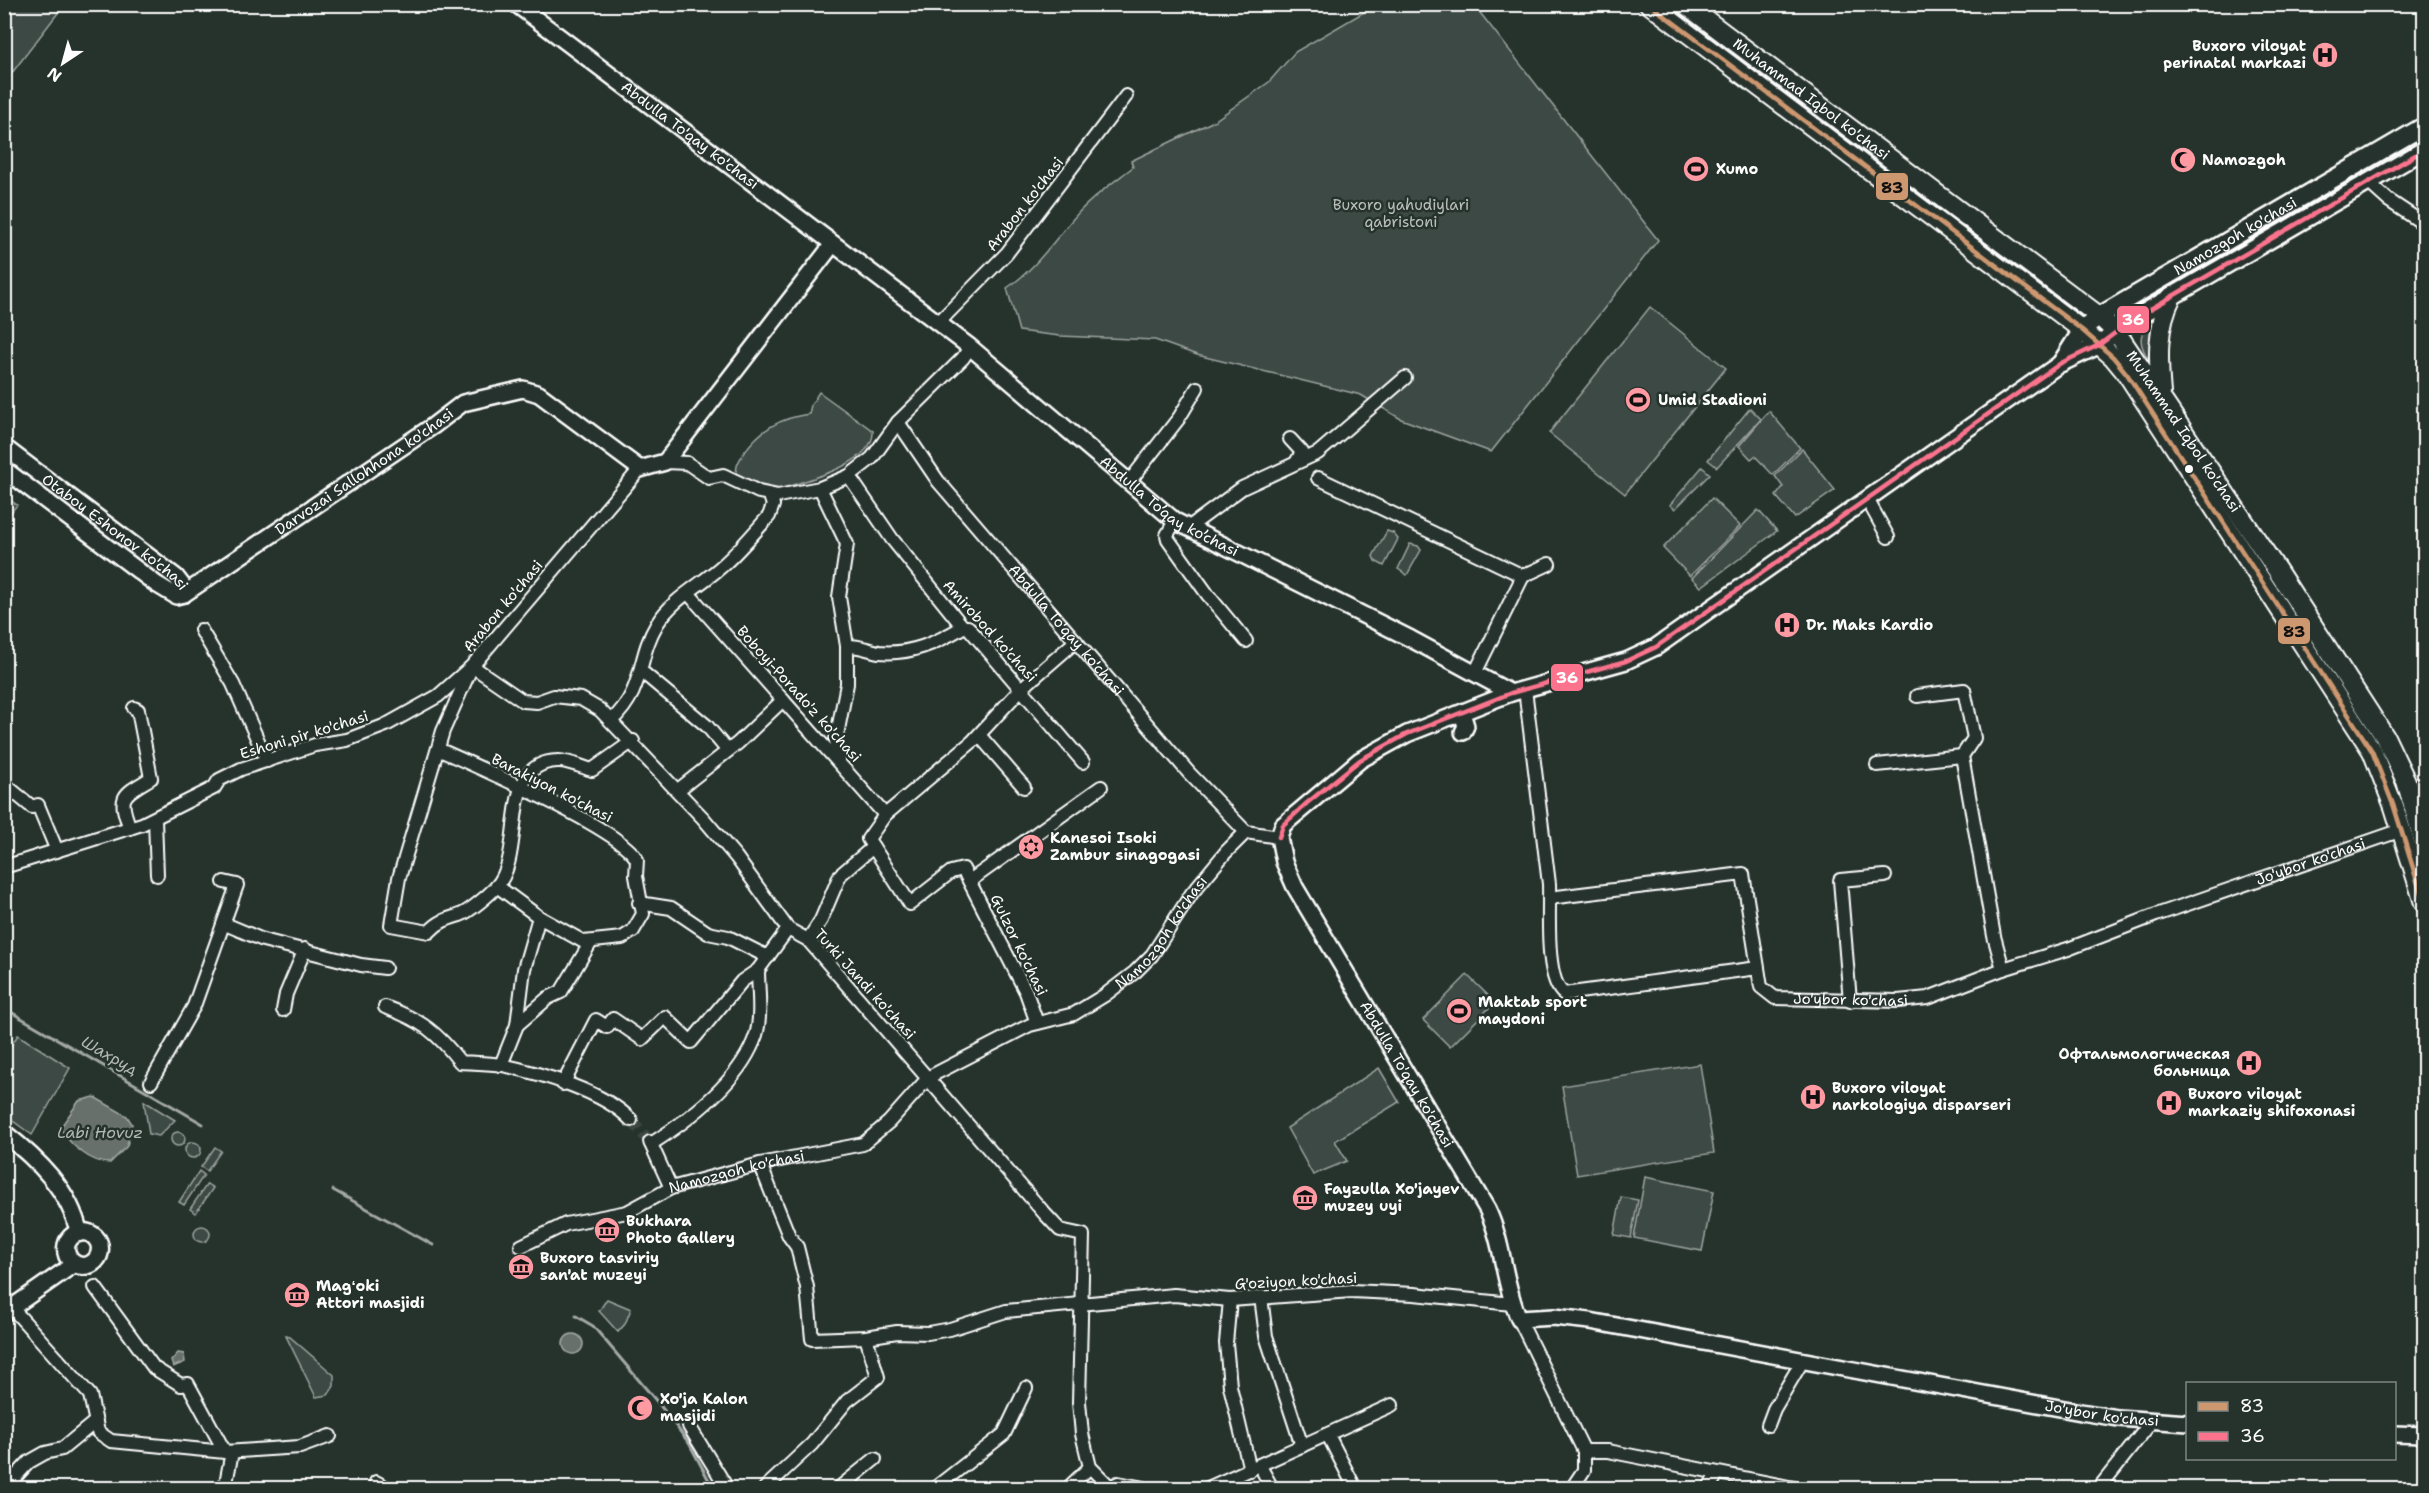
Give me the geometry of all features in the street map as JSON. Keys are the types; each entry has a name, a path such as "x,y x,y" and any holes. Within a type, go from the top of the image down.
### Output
{"main road":[{"name":"Muhammad Iqbol ko'chasi","path":"1650,4 2082,330 2113,357 2181,454 2373,751 2402,830 2424,903"},
{"name":"Muhammad Iqbol ko'chasi","path":"1685,4 2099,316 2117,333 2161,395 2332,652 2385,737 2406,781 2424,843"},
{"name":"Namozgoh ko'chasi","path":"2061,363 2082,330 2099,316 2424,126"},
{"name":"Namozgoh ko'chasi","path":"2061,363 2098,345 2135,318 2424,150"},
{"path":"2161,395 2158,354 2164,313 2172,296"},
{"path":"4,1133 30,1155 51,1178 75,1215 79,1233"},
{"path":"79,1233 92,1235 100,1245 100,1252 93,1263 87,1266 74,1264 66,1253 69,1240 79,1233"}],"street":[{"name":"Abdulla To'qay ko'chasi","path":"516,4 862,265"},
{"name":"Arabon ko'chasi","path":"938,323 1007,253 1126,96"},
{"path":"2368,182 2388,200 2424,224"},
{"path":"665,462 833,244"},
{"name":"Abdulla To’qay ko’chasi","path":"862,265 970,347 1181,525 1475,673 1518,691"},
{"path":"640,469 665,462 687,463 710,478 723,475 770,496 820,488 849,476 872,458 898,422 963,358 970,347"},
{"name":"Namozgoh ko'chasi","path":"1279,837 1283,825 1292,815 1360,760 1407,734 1518,691 1626,661 1649,651 2061,363"},
{"path":"1245,641 1208,595 1168,539 1167,534 1238,491 1318,453 1405,378"},
{"path":"1129,482 1179,418 1197,388"},
{"name":"Darvozai Sallohhona ko'chasi","path":"184,594 433,426 463,403 523,389 532,392 545,398 640,469"},
{"name":"Abdulla To'qay ko'chasi","path":"898,422 938,481 1189,773 1246,832"},
{"path":"1290,440 1302,452 1297,461"},
{"name":"Otaboy Eshonov ko'chasi","path":"4,447 176,577 186,590 184,594 176,596 166,592 4,469"},
{"name":"Arabon ko'chasi","path":"497,886 470,909 461,915 449,916 429,932 392,925 399,878 440,750 443,731 472,666 640,469"},
{"name":"Amirobod ko'chasi","path":"849,476 892,539 963,627 968,627 1083,762"},
{"path":"1318,478 1523,576"},
{"path":"820,488 847,544 839,597 847,646 847,684 836,740 839,760"},
{"path":"611,721 624,709 635,691 658,623 670,606 689,594 723,566 769,516 773,506 770,496"},
{"path":"1867,499 1888,537"},
{"path":"1475,673 1523,576 1549,564"},
{"name":"Boboyi-Porado'z ko'chasi","path":"689,594 885,814"},
{"path":"847,646 890,653 917,649 935,643 963,627"},
{"path":"201,630 233,684 267,761"},
{"path":"1076,641 1022,688 979,735 885,814 868,839 910,903 957,869 963,869 971,880 1101,787"},
{"name":"Turki Jandi ko'chasi","path":"472,666 523,701 537,702 554,696 581,699 600,710 633,741 736,857 788,929 808,940 929,1077 1045,1214 1060,1230 1083,1235 1082,1304"},
{"name":"Eshoni pir ko'chasi","path":"4,867 155,819 214,788 219,780 267,761 315,745 347,740 386,725 438,696 472,666"},
{"path":"641,671 706,726 727,750"},
{"path":"1917,696 1964,690 1974,738 1962,756 1994,936 2003,969"},
{"path":"1518,691 1549,898 1552,969 1556,984 1564,994 1758,968"},
{"path":"678,790 783,700"},
{"path":"130,828 121,806 122,800 131,790 151,778 138,710 134,708"},
{"path":"1462,712 1466,726 1463,732"},
{"path":"979,735 1024,787"},
{"path":"591,942 584,942 539,917 497,886 511,847 520,788 526,775 540,765 558,760 592,770 633,741"},
{"name":"Barakiyon ko'chasi","path":"440,750 607,832 635,855 639,903 644,914 633,931 622,938 591,942"},
{"path":"1877,765 1962,756"},
{"path":"4,790 9,788 32,807 38,805 57,851"},
{"path":"155,819 157,875"},
{"name":"Jo'ybor ko'chasi","path":"1549,898 1743,874 1761,987 1775,998 1850,1001 1928,998 2003,969 2068,949 2156,915 2402,830"},
{"path":"1246,832 1279,837"},
{"name":"Namozgoh ko'chasi","path":"521,1246 566,1224 627,1212 671,1188 760,1164 862,1144 889,1122 929,1077 1037,1023 1074,1014 1105,995 1140,967 1152,955 1192,893 1246,832"},
{"name":"Abdulla To'qay ko'chasi","path":"1279,837 1284,862 1295,887 1487,1209 1499,1236 1512,1304 1519,1319"},
{"path":"808,940 821,920 840,875 873,847"},
{"path":"1850,1001 1840,880 1885,876"},
{"name":"Gulzor ko'chasi","path":"971,880 1026,992 1037,1023"},
{"path":"151,1082 194,1006 214,944 225,924 237,885 224,882"},
{"path":"639,903 671,908 708,933 728,937 768,957"},
{"path":"501,1065 517,1025 524,969 539,917"},
{"path":"225,924 263,940 361,965 385,968"},
{"path":"563,1084 596,1020 607,1027 613,1018 642,1039 665,1017 691,1042 742,981 758,970 788,929"},
{"path":"517,1025 548,998 561,992 591,942"},
{"path":"283,1010 286,994 305,949"},
{"path":"671,1188 651,1143 690,1117 737,1071 756,1034 758,970"},
{"path":"385,1007 401,1013 439,1035 460,1062 501,1065 563,1084 606,1100 631,1120"},
{"name":"G'oziyon ko'chasi","path":"760,1164 789,1236 797,1248 807,1287 812,1339 866,1337 897,1332 928,1333 950,1329 1006,1311 1174,1294 1230,1300 1359,1291 1512,1304"},
{"path":"74,1264 8,1310 90,1395 98,1432 111,1441 228,1452 300,1448 330,1436"},
{"path":"95,1287 154,1368 181,1385 188,1384 228,1452 225,1488"},
{"path":"1261,1297 1266,1335 1302,1446"},
{"path":"1230,1300 1226,1342 1230,1386 1255,1468 1272,1488"},
{"path":"1082,1304 1079,1402 1082,1434 1090,1467 1110,1488 1119,1483 1144,1488"},
{"name":"Jo'ybor ko'chasi","path":"1519,1319 1554,1317 1590,1321 2090,1413 2186,1423"},
{"path":"1519,1319 1584,1451 1584,1470 1572,1488"},
{"path":"765,1488 812,1444 847,1401 878,1377 866,1337"},
{"path":"1768,1425 1774,1409 1803,1360"},
{"path":"936,1488 1004,1434 1026,1388"},
{"path":"1208,1488 1392,1405"},
{"path":"2099,1488 2152,1420"},
{"path":"8,1488 29,1462 45,1453 62,1449 96,1421"},
{"path":"689,1426 727,1488"},
{"path":"2396,1434 2424,1435"},
{"path":"1328,1435 1355,1488"},
{"path":"1584,1451 1608,1451 1794,1488"},
{"path":"839,1488 875,1460"},
{"path":"1068,1488 1090,1467"},
{"path":"1709,1488 1717,1474"},
{"path":"376,1482 387,1488"}],"green space":[{"path":"4,5 64,5 5,82"},
{"name":"Buxoro yahudiylari qabristoni","path":"1376,5 1474,5 1658,240 1491,452 1401,419 1361,395 1197,355 1155,340 1060,336 1019,331 1007,288 1037,262 1086,205 1133,167 1131,161 1214,121 1269,82 1295,52"},
{"name":"Umid Stadioni","path":"1650,307 1726,368 1625,494 1549,433"},
{"path":"2156,316 2154,369 2145,354 2141,341 2144,330"},
{"path":"819,392 873,431 870,443 862,454 834,471 773,491 737,475 739,461 756,438 771,426 789,418 809,414 811,405"},
{"path":"1750,408 1761,419 1717,467 1708,460"},
{"path":"1769,411 1800,448 1773,475 1755,456 1751,459 1739,446"},
{"path":"1802,449 1835,490 1795,518 1776,496 1783,487 1775,476"},
{"path":"1702,467 1710,474 1675,509 1670,505"},
{"path":"4,496 17,505 5,520 4,520"},
{"path":"1712,498 1740,526 1690,576 1663,548"},
{"path":"1758,510 1777,531 1701,587 1692,578"},
{"path":"1387,531 1393,533 1398,539 1384,566 1375,561 1373,556"},
{"path":"1410,544 1418,546 1421,550 1407,575 1398,569"},
{"name":"Maktab sport maydoni","path":"1467,975 1495,1002 1450,1047 1423,1020"},
{"path":"18,1035 70,1068 32,1135 5,1115 5,1054"},
{"path":"1700,1064 1714,1153 1577,1175 1562,1086"},
{"path":"1379,1068 1399,1102 1335,1141 1347,1161 1313,1175 1287,1128"},
{"path":"144,1101 175,1120 159,1136 149,1134"},
{"path":"178,1132 183,1134 185,1139 183,1144 178,1146 173,1144 171,1139 173,1134"},
{"path":"193,1142 201,1150 193,1158 185,1150"},
{"path":"215,1147 221,1151 207,1171 201,1167"},
{"path":"199,1171 204,1175 184,1205 179,1202"},
{"path":"1645,1177 1714,1191 1702,1251 1634,1238"},
{"path":"207,1184 213,1188 196,1213 190,1209"},
{"path":"1621,1197 1638,1200 1631,1238 1614,1235"},
{"path":"202,1226 208,1228 210,1234 208,1240 202,1242 196,1240 194,1234 196,1228"},
{"path":"607,1299 631,1309 625,1324 618,1332 599,1311"},
{"path":"286,1336 334,1375 334,1386 328,1395 316,1397"}],"water":[{"name":"Labi Hovuz","path":"94,1097 127,1116 132,1124 127,1146 110,1163 95,1160 81,1152 60,1128 79,1101"},
{"path":"573,1334 580,1337 583,1344 580,1351 573,1354 566,1351 563,1344 566,1337"},
{"path":"178,1353 184,1354 185,1362 173,1367 171,1361"}],"waterway":[{"name":"Шахруд","path":"4,1008 203,1124"},
{"name":"Шахруд","path":"333,1190 433,1245"},
{"path":"576,1316 593,1326 659,1404 689,1443 713,1488"}],"tunnel":[{"path":"631,1120 650,1142"}],"transit line":[{"name":"83","path":"1649,4 2082,330 2113,357 2127,374 2372,751 2394,807 2424,903"},
{"name":"36","path":"1279,837 1283,825 1360,760 1407,734 1511,693 1626,661 1656,647 2061,363 2099,345 2135,318 2424,150"}],"place":[{"name":"Buxoro viloyat perinatal markazi","path":"2325,55"},
{"name":"Namozgoh","path":"2183,160"},
{"name":"Xumo","path":"1696,169"},
{"name":"Umid Stadioni","path":"1638,400"},
{"name":"Dr. Maks Kardio","path":"1787,625"},
{"name":"Kanesoi Isoki Zambur sinagogasi","path":"1031,847"},
{"name":"Maktab sport maydoni","path":"1459,1011"},
{"name":"Офтальмологическая больница","path":"2249,1063"},
{"name":"Buxoro viloyat narkologiya disparseri","path":"1813,1097"},
{"name":"Buxoro viloyat markaziy shifoxonasi","path":"2169,1103"},
{"name":"Fayzulla Xo'jayev muzey uyi","path":"1305,1198"},
{"name":"Bukhara Photo Gallery","path":"607,1230"},
{"name":"Buxoro tasviriy san'at muzeyi","path":"521,1267"},
{"name":"Magʻoki Attori masjidi","path":"297,1295"},
{"name":"Xo'ja Kalon masjidi","path":"640,1408"}]}
